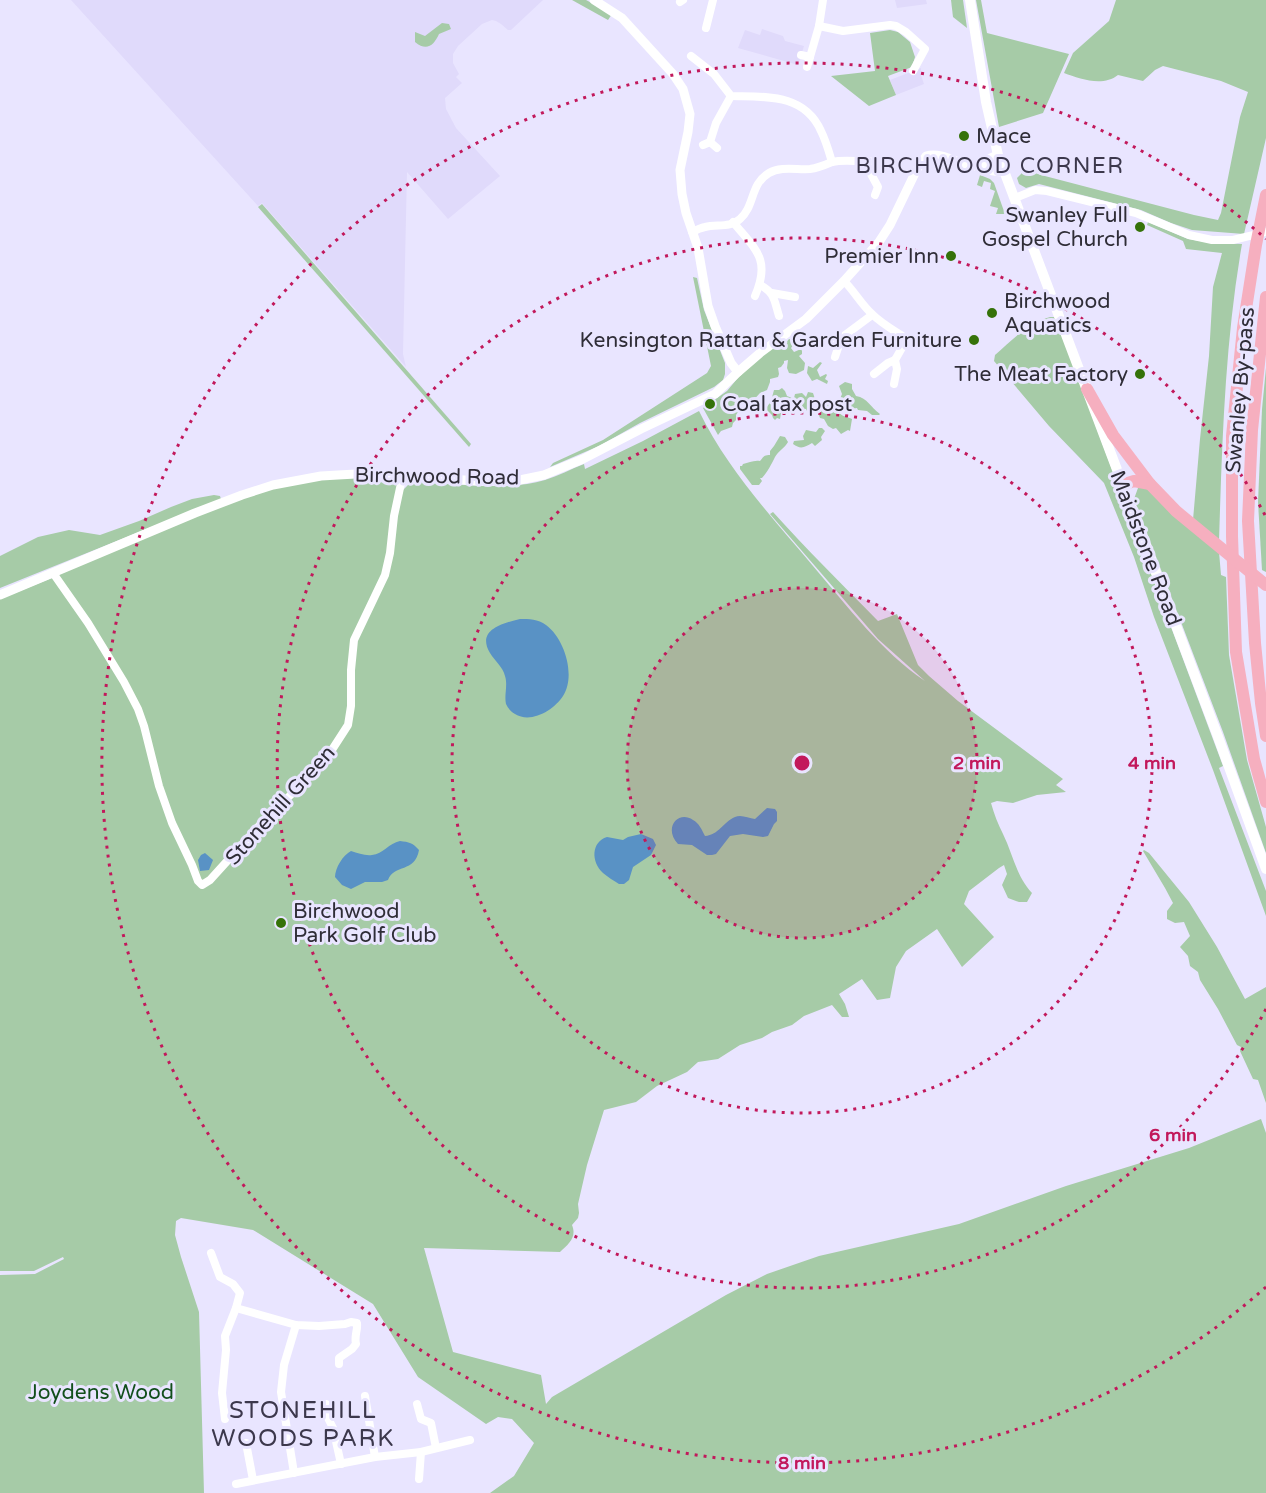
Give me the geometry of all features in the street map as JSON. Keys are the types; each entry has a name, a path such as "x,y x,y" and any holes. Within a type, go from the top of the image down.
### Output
{"highway":[{"name":"Swanley By-pass","path":"1266,195 1243,328 1232,436 1232,536 1236,652 1254,759 1266,802"},
{"name":"Swanley By-pass","path":"1266,297 1252,430 1248,521 1260,693 1266,735"},
{"path":"1087,389 1113,435 1150,484 1176,511 1266,585"},
{"path":"1122,485 1134,481 1150,484"}],"main road":[{"name":"Maidstone Road","path":"970,0 982,83 998,155 1266,869"}],"street":[{"path":"706,28 712,0"},
{"path":"807,68 805,56 819,26 823,0"},
{"path":"598,1 622,18 673,74 683,89 690,114 681,170 684,203 698,248 708,306 731,363 738,372"},
{"path":"819,26 843,31 890,25 900,27 925,49 913,70"},
{"path":"691,56 714,74 731,96 785,99 807,111 821,129 832,162"},
{"path":"717,148 707,143 731,96"},
{"name":"Birchwood Road","path":"0,595 195,513 273,485 342,473 403,474 497,482 515,481 544,475 583,459 715,394 760,353 806,319 844,281 884,234 924,158 937,155 980,166 986,170 1005,171"},
{"path":"980,166 986,160 998,155"},
{"path":"692,232 706,227 727,225 739,220 758,183 772,171 813,169 832,162 847,160 869,161 871,174 878,187 875,195"},
{"path":"1015,198 1035,190 1047,191 1136,213 1189,235 1212,240 1233,240 1266,232"},
{"path":"734,222 760,256 762,264 760,285 754,296"},
{"path":"844,281 872,315 907,339 895,360 874,374"},
{"path":"760,285 772,293 795,297"},
{"path":"772,293 778,316"},
{"path":"816,342 821,339 837,340 872,315"},
{"path":"835,357 838,348 837,340"},
{"path":"894,384 897,369 895,360"},
{"name":"Stonehill Green","path":"53,573 88,623 138,709 159,786 172,823 198,881 202,885 210,880 259,826 315,771 328,756 348,725 354,640 385,575 403,474"},
{"path":"211,1253 220,1277 233,1284 240,1293 225,1336 222,1393 225,1419"},
{"path":"236,1308 296,1325 357,1323 356,1344 339,1358 339,1364"},
{"path":"294,1473 281,1392 284,1365 296,1325"},
{"path":"365,1396 375,1457"},
{"path":"326,1404 325,1412 333,1428 340,1464"},
{"path":"417,1404 421,1419 431,1423 436,1448"},
{"path":"236,1484 375,1457 421,1452 470,1440"},
{"path":"246,1443 253,1480"},
{"path":"419,1479 421,1452"}],"shaded area":[{"path":"71,0 543,0 511,30 492,20 482,24 458,46 453,54 453,63 459,74 456,77 462,83 445,98 446,109 456,128 500,176 448,219 407,172 403,354 406,367 262,203 258,206"},
{"path":"895,0 926,0 927,4 897,8"},
{"path":"762,29 783,36 785,41 804,46 798,65 738,48 745,30 760,35"},
{"path":"921,68 924,84 896,95 890,80"}],"green space":[{"path":"572,0 586,0 612,14 608,20"},
{"path":"951,0 963,0 967,28 953,17"},
{"path":"976,0 981,0 987,33 1069,54 1043,113 999,127"},
{"path":"1116,0 1266,0 1266,138 1244,234 1192,230 1141,210 1039,184 1026,188 1019,184 1017,178 1023,169 1218,220 1240,117 1248,92 1221,81 1163,66 1143,81 1118,75 1105,81 1091,81 1064,73 1073,53 1109,21"},
{"path":"442,23 449,24 451,29 439,34 430,46 423,47 415,42 415,32 425,36"},
{"path":"890,30 898,32 910,42 915,57 912,67 888,76 896,95 869,106 831,76 875,71 870,33"},
{"path":"980,175 994,183 1005,214 996,214 998,208 990,206 995,191 990,189 991,183 984,181 982,187 977,185"},
{"path":"262,204 471,444 469,447 258,207"},
{"path":"1148,222 1188,239 1242,244 1228,355 1219,542 1193,520 1209,356 1213,287 1222,253 1186,249 1183,241 1147,225"},
{"path":"693,277 697,278 704,310 725,363 723,380 714,387 599,446 550,467 553,463 603,440 707,373 711,366"},
{"path":"1055,317 1223,766 1219,768 1266,891 1266,916 1154,617 1134,557 1104,483 1049,426 994,361 995,355 1021,333 1035,323"},
{"path":"789,339 794,339 795,343 791,348 794,352 801,349 802,351 799,356 805,363 804,370 796,374 789,373 788,360 784,361 778,368 778,377 770,379 767,390 760,393 750,404 738,404 736,420 732,427 721,431 718,435 703,408 727,391 742,373 773,347 785,344"},
{"path":"820,362 822,363 817,370 820,377 827,375 825,379 828,381 827,384 817,379 812,381 807,373 808,366 813,368"},
{"path":"1266,368 1266,572 1262,570 1258,502"},
{"path":"845,382 852,384 856,396 866,401 880,414 872,415 867,411 844,405 840,399 842,394 839,386"},
{"path":"782,388 787,396 792,398 795,394 802,393 806,397 808,392 813,393 815,399 813,411 793,408 789,413 783,411 780,419 775,420 767,407 774,390"},
{"path":"825,402 837,407 841,414 852,419 850,431 841,434 820,418 819,405"},
{"name":"Joydens Wood","path":"699,411 723,453 751,492 879,642 925,681 878,639 770,514 773,512 878,621 897,614 918,665 958,701 1063,779 1056,785 1066,792 1037,795 1013,803 997,801 991,803 1018,872 1032,893 1027,902 1008,898 1002,885 1007,874 1004,865 969,891 964,904 994,937 962,967 937,929 906,951 896,967 890,998 877,1000 862,979 839,994 849,1017 842,1017 832,1005 804,1016 792,1025 740,1045 718,1059 698,1062 687,1072 657,1086 636,1102 604,1110 587,1165 578,1204 578,1218 572,1225 573,1237 560,1252 424,1248 453,1352 541,1375 546,1404 552,1397 726,1295 767,1274 819,1256 959,1224 1066,1186 1189,1148 1261,1119 1266,1133 1266,1493 490,1493 514,1476 534,1443 512,1419 498,1417 486,1424 418,1377 373,1304 253,1230 181,1218 176,1221 175,1235 199,1312 204,1493 0,1493 0,1275 35,1274 64,1259 63,1257 34,1271 0,1271 0,599 52,578 138,537 242,495 343,474 368,481 398,484 399,494 408,485 408,481 477,486 529,484 584,464 585,469"},
{"path":"819,428 825,431 821,437 822,440 815,446 812,443 805,447 793,444 794,441 804,440 806,430 816,432"},
{"path":"780,436 785,437 788,442 760,478 762,481 759,485 752,485 740,466 760,461 764,456 770,455 770,451"},
{"path":"1138,488 1146,488 1219,552 1221,575 1226,577 1229,655 1247,760 1266,827 1266,853 1223,732 1134,499"},
{"path":"220,496 221,499 0,588 0,556 38,537 69,530 100,535 192,499"},
{"path":"1144,850 1149,853 1189,902 1245,999 1266,987 1266,1103 1258,1080 1253,1079 1240,1051 1241,1047 1237,1045 1200,980 1198,972 1190,966 1188,956 1180,947 1190,936 1184,922 1175,923 1167,919 1167,911 1173,903"}],"water":[{"path":"520,619 540,622 553,631 563,648 568,668 567,688 559,701 542,714 528,717 515,714 507,705 504,673 490,653 486,639 489,633 499,625"},
{"path":"767,808 775,809 777,812 777,821 768,836 743,834 730,836 716,854 707,855 692,845 678,844 672,832 674,822 682,817 697,823 705,836 710,835 737,816 755,819"},
{"path":"641,834 653,839 656,845 651,855 633,867 629,880 624,884 619,884 605,874 596,863 594,853 598,843 607,837 623,840"},
{"path":"400,841 415,846 419,850 417,857 409,865 391,875 388,880 365,882 351,889 342,885 335,877 340,862 351,851 372,855"},
{"path":"205,853 213,860 209,870 200,871 198,860"}],"place":[{"name":"Mace","path":"964,136"},
{"name":"Swanley Full Gospel Church","path":"1140,227"},
{"name":"Premier Inn","path":"951,256"},
{"name":"Birchwood Aquatics","path":"992,313"},
{"name":"Kensington Rattan & Garden Furniture","path":"974,340"},
{"name":"The Meat Factory","path":"1140,374"},
{"name":"Coal tax post","path":"710,404"},
{"name":"Birchwood Park Golf Club","path":"281,923"}],"district":[{"name":"BIRCHWOOD CORNER","path":"990,165"},
{"name":"STONEHILL WOODS PARK","path":"303,1424"}]}
